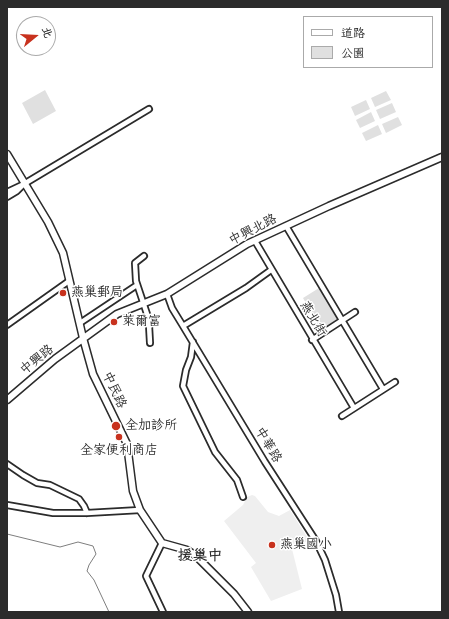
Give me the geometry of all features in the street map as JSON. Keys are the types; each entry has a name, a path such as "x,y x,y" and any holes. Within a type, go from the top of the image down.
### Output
{"street":[{"path":"7,192 24,184 149,109"},
{"name":"中民路","path":"7,154 51,228 63,253 83,338 94,374 127,444 133,491 140,510 162,543"},
{"name":"中興北路","path":"83,338 117,314 166,294 241,248 286,226 442,157"},
{"name":"中民路","path":"7,162 18,181 24,184"},
{"path":"7,197 17,191 24,184"},
{"path":"286,226 383,389"},
{"name":"燕北街","path":"255,241 312,340 354,408"},
{"path":"144,256 135,263 137,285 149,325 150,342"},
{"path":"182,326 246,288 271,270"},
{"path":"7,325 69,281"},
{"path":"80,323 137,285"},
{"name":"中華路","path":"166,294 182,326 316,541 326,560 336,595 338,612"},
{"path":"312,340 356,312"},
{"name":"中興路","path":"7,400 43,368 83,338"},
{"path":"193,342 191,357 186,370 183,386 215,452 237,480 243,497"},
{"path":"342,416 395,382"},
{"path":"7,464 23,476 37,483 50,486 79,499 87,513"},
{"path":"7,505 53,513 140,510"},
{"path":"164,612 146,576 162,543 187,550 195,555 234,594 248,612"}],"shaded area":[{"name":"燕巢國小","path":"252,495 255,496 268,512 279,516 290,510 309,540 292,549 302,589 271,601 251,567 256,563 224,521 243,505 247,497"}],"green space":[{"path":"45,90 56,111 33,124 22,103"},
{"path":"386,91 391,100 375,107 371,98"},
{"path":"366,100 370,109 355,116 351,107"},
{"path":"392,103 396,112 380,119 376,110"},
{"path":"371,112 375,121 360,128 356,120"},
{"path":"398,117 402,125 386,133 382,124"},
{"path":"378,125 382,134 366,141 362,133"},
{"path":"319,288 337,318 336,321 321,330 303,298"}],"waterway":[{"path":"442,524 442,530"},
{"path":"7,534 60,547 78,542 93,546 96,554 87,571 94,580 109,612"}],"place":[{"name":"燕巢郵局","path":"63,293"},
{"name":"萊爾富","path":"114,322"},
{"name":"全加診所","path":"116,426"},
{"name":"全家便利商店","path":"119,437"},
{"name":"燕巢國小","path":"272,545"}],"district":[{"name":"援巢中","path":"200,556"}]}
